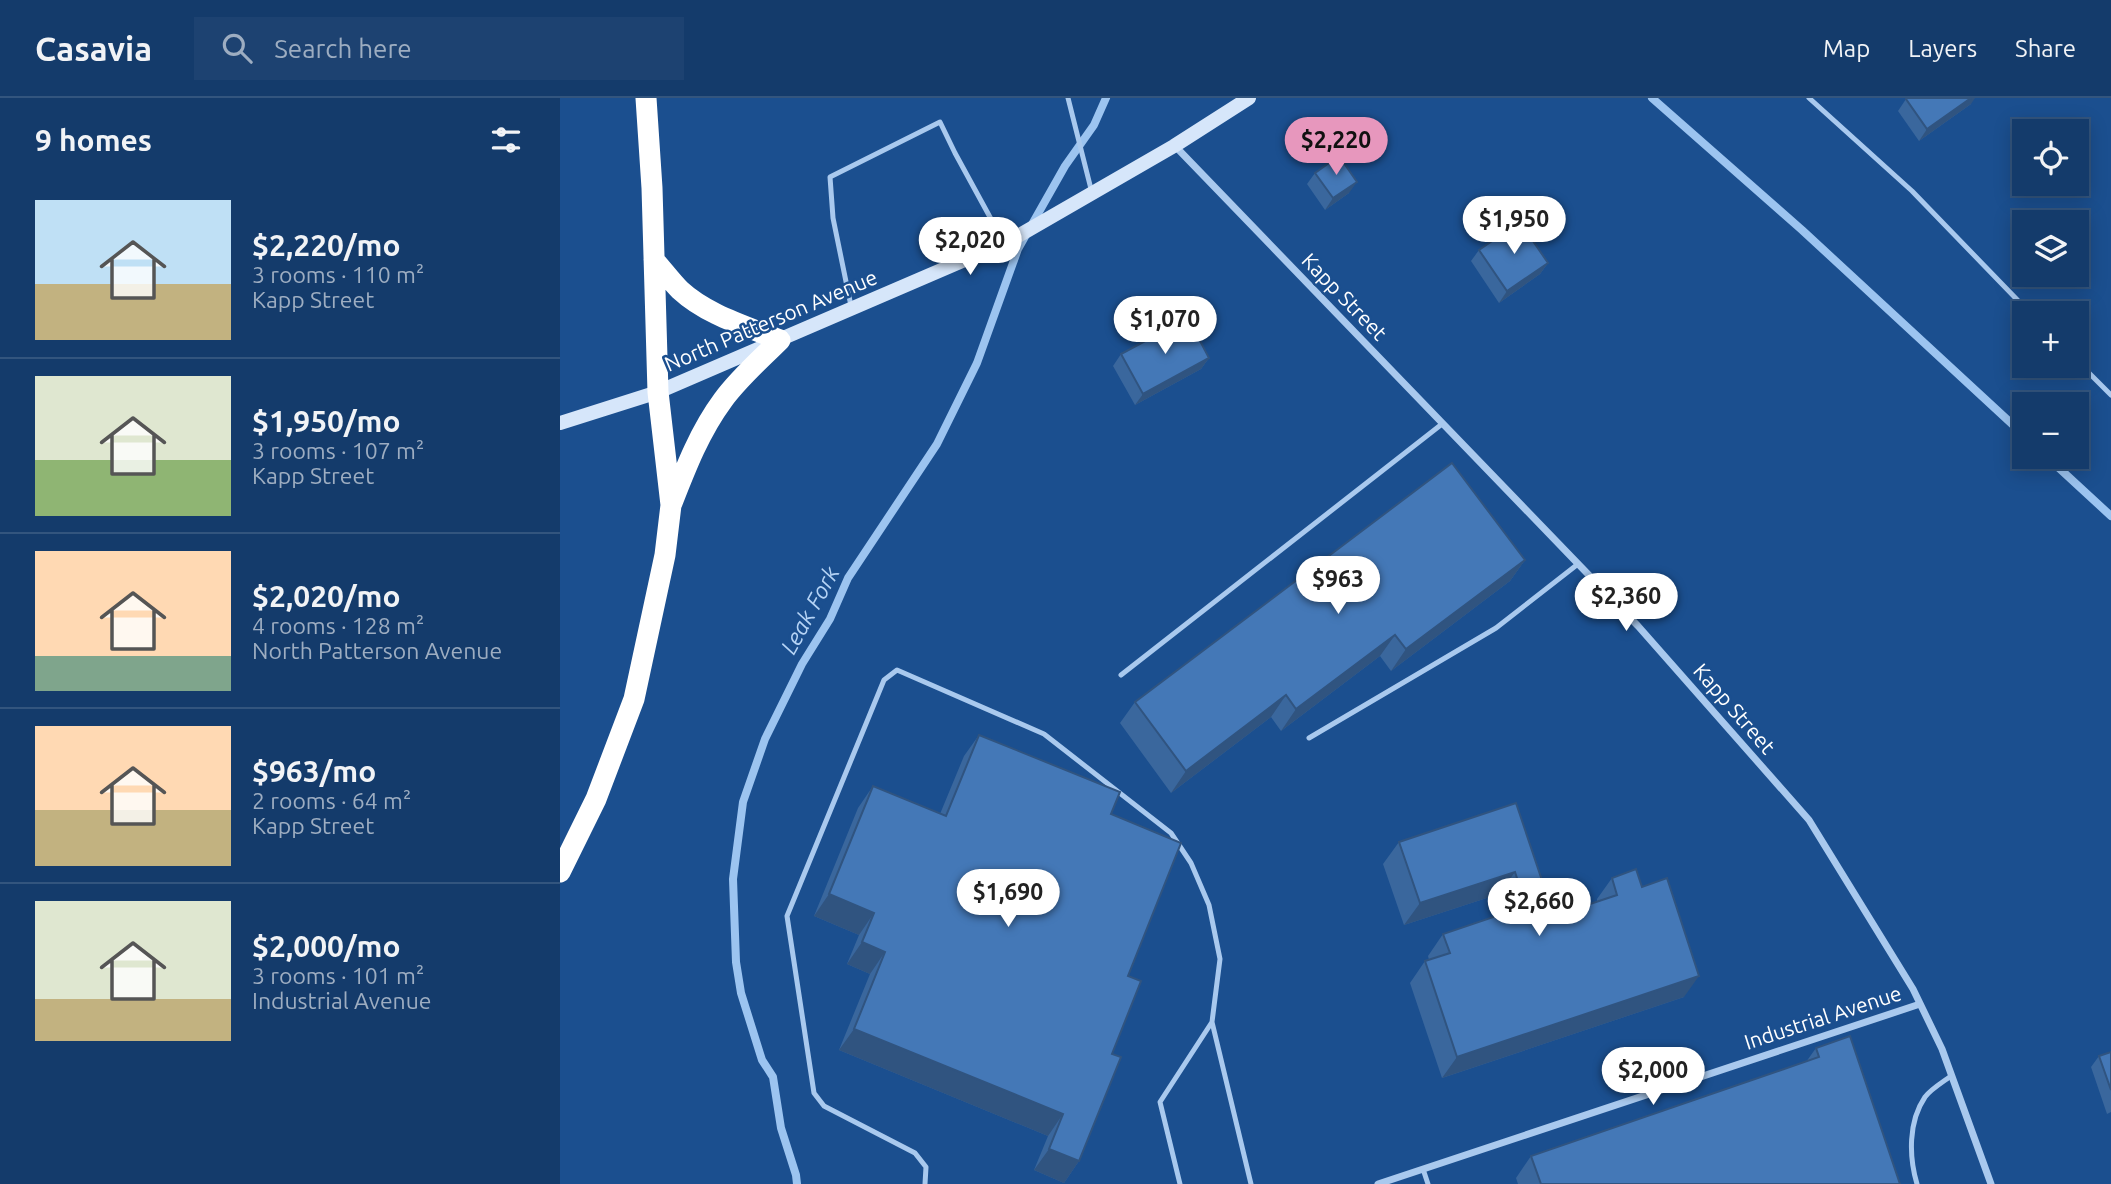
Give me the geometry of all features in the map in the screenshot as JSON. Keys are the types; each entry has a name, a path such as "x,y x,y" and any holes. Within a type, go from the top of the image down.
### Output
{"highway":[{"path":"560,872 596,799 634,699 665,555 671,505 658,392 646,98"},
{"path":"654,260 679,289 693,300 717,314 780,340 738,381 708,421 692,452 671,505"}],"main road":[{"name":"North Patterson Avenue","path":"560,423 658,392 1004,243 1174,146 1249,98"}],"street":[{"name":"Kapp Street","path":"1174,146 1638,626 1809,820 1913,989 1942,1049 1991,1184"},
{"name":"Industrial Avenue","path":"1378,1184 1920,1003"}],"lane":[{"path":"1068,98 1092,193"},
{"path":"1808,98 1912,191 2018,301"},
{"path":"851,309 833,218 830,177 940,122 1004,243"},
{"path":"2089,373 2111,395"},
{"path":"1121,675 1443,424"},
{"path":"1309,738 1496,628 1578,564"},
{"path":"925,1184 926,1167 915,1153 824,1106 814,1093 787,916 884,680 897,670 1044,734 1171,832 1191,863 1209,905 1220,959 1212,1022 1251,1184"},
{"path":"1180,1184 1160,1102 1212,1022"},
{"path":"1917,1184 1912,1167 1911,1137 1917,1114 1926,1095 1951,1076"},
{"path":"1423,1169 1428,1184"}],"building":[{"path":"1907,98 1971,98 1927,129"},
{"path":"1339,156 1357,182 1333,198 1315,173"},
{"path":"1520,222 1548,263 1507,291 1479,250"},
{"path":"1188,318 1209,358 1143,394 1121,354"},
{"path":"1452,463 1525,560 1406,649 1395,635 1296,709 1286,695 1186,771 1135,702"},
{"path":"979,735 1120,792 1111,814 1181,843 1128,976 1141,981 1112,1054 1121,1057 1079,1161 1049,1149 1063,1114 854,1029 885,952 862,942 874,913 829,894 873,786 946,816"},
{"path":"1516,803 1554,916 1617,895 1612,878 1636,869 1642,887 1667,878 1699,976 1457,1057 1425,961 1450,953 1443,934 1526,906 1515,872 1420,903 1399,842"},
{"path":"1850,1036 1900,1184 1541,1184 1531,1156 1819,1057 1816,1048"},
{"path":"2111,1052 2111,1090 2099,1056"}],"waterway":[{"name":"Leak Fork","path":"797,1184 781,1128 773,1077 762,1060 741,993 736,962 733,879 743,802 765,739 802,664 830,619 848,578 937,444 977,363 1018,249 1065,166 1094,125 1106,98"},
{"path":"1652,98 1802,230 2012,424"},
{"path":"2060,469 2111,516"}]}
